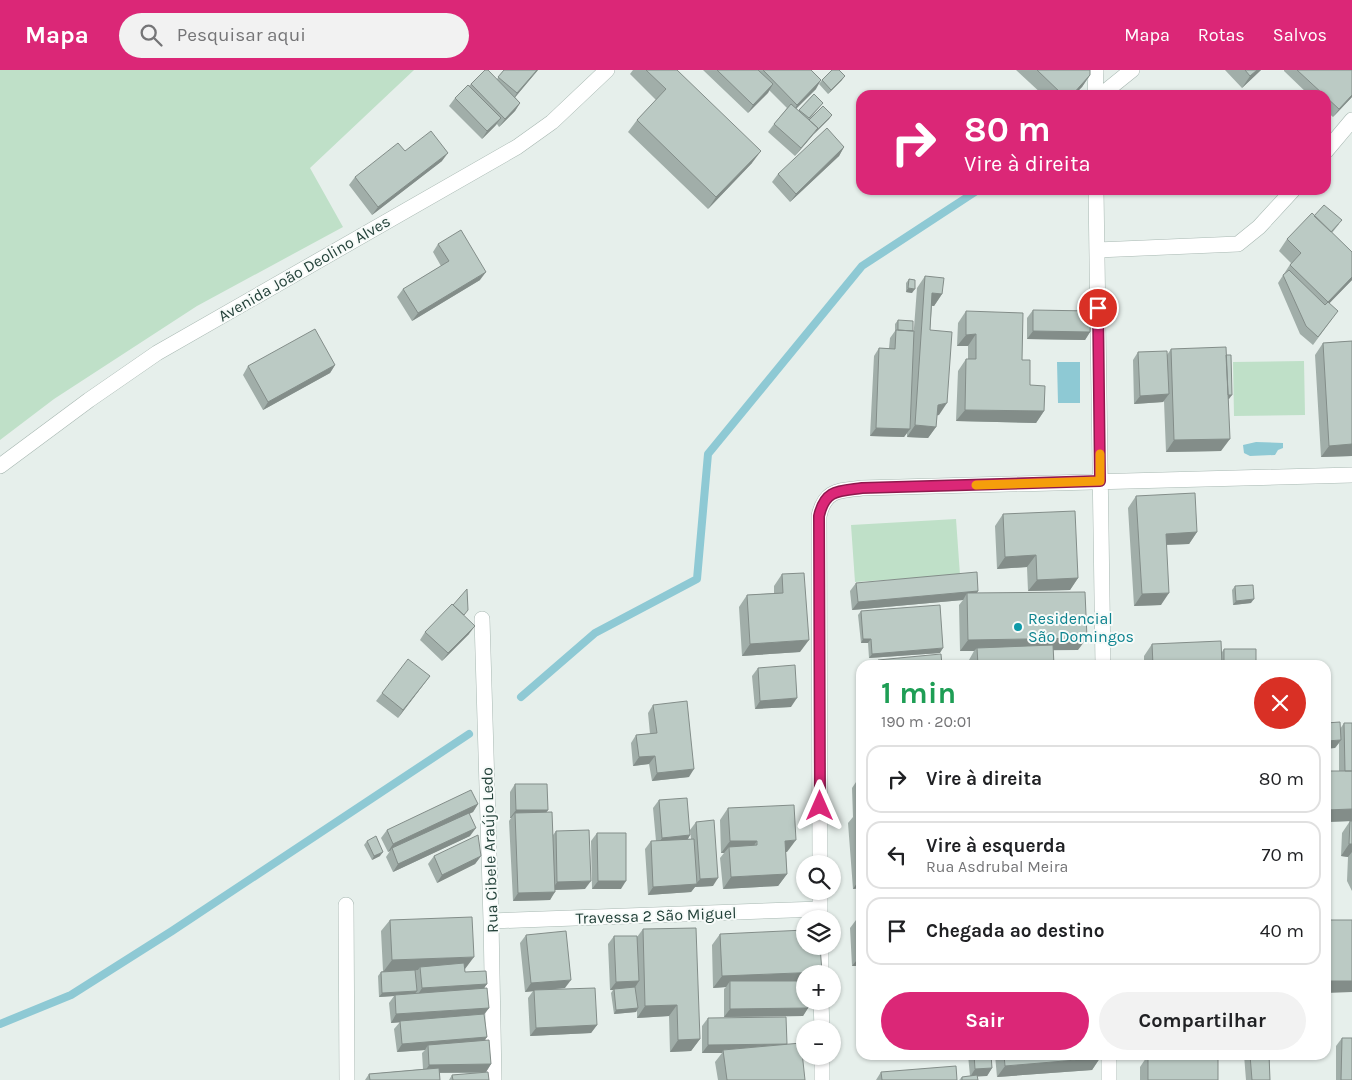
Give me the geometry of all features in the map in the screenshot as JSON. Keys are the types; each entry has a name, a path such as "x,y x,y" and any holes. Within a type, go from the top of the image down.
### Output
{"street":[{"name":"Avenida João Deolino Alves","path":"0,466 89,400 157,353 518,147 552,122 608,70"},
{"path":"1095,90 1096,70"},
{"path":"1107,90 1132,70"},
{"path":"1331,145 1352,120"},
{"path":"1096,195 1103,660"},
{"path":"1097,250 1238,244 1259,227 1288,195"},
{"path":"820,855 819,516 821,507 830,494 862,488 1352,475"},
{"name":"Rua Cibele Araújo Ledo","path":"482,619 494,1080"},
{"path":"346,905 347,1080"},
{"name":"Travessa 2 São Miguel","path":"491,921 796,915"},
{"path":"1109,1060 1109,1080"},
{"path":"822,1065 822,1080"}],"green space":[{"path":"0,70 414,70 310,168 343,227 197,306 54,399 0,440"},
{"path":"1304,361 1305,415 1234,416 1233,362"},
{"path":"956,519 960,575 855,582 851,525"}],"water":[{"path":"1057,362 1080,362 1080,403 1058,403"},
{"path":"1256,442 1283,443 1283,448 1278,450 1275,455 1250,456 1244,453 1243,445"}],"building":[{"path":"485,70 488,70 520,103 505,119 471,84"},
{"path":"504,70 537,70 517,93 498,77"},
{"path":"646,70 677,70 761,151 716,197 637,120 666,89"},
{"path":"717,70 758,70 773,84 753,105"},
{"path":"763,70 811,70 821,80 797,105"},
{"path":"832,70 839,70 845,76 831,90 822,80"},
{"path":"1037,70 1090,70 1090,75 1076,90 1058,90"},
{"path":"1245,70 1257,70 1250,76"},
{"path":"1297,70 1352,70 1352,95 1339,109 1331,102 1331,90 1319,90"},
{"path":"468,85 501,118 487,131 455,98"},
{"path":"814,94 823,103 809,118 799,110"},
{"path":"791,104 818,128 801,148 774,124"},
{"path":"823,106 832,115 816,131 818,128 809,120"},
{"path":"827,128 844,147 796,194 778,174"},
{"path":"431,131 448,153 378,207 355,177 398,143 405,151"},
{"path":"1324,205 1342,220 1331,232 1314,216"},
{"path":"1312,213 1352,252 1352,277 1328,302 1290,265 1301,253 1287,239"},
{"path":"461,230 486,272 418,313 403,289 449,261 438,244"},
{"path":"1289,270 1325,305 1328,302 1338,311 1318,337 1306,326 1283,275"},
{"path":"925,276 944,278 942,294 932,293 930,330 952,332 947,403 938,405 936,427 915,425"},
{"path":"909,279 915,280 915,289 908,288"},
{"path":"1033,310 1091,311 1090,332 1033,331"},
{"path":"966,311 1023,313 1022,360 1030,360 1030,385 1045,386 1044,411 965,410 966,359 976,359 976,334 966,335"},
{"path":"898,320 913,321 913,331 898,330"},
{"path":"315,329 335,365 268,402 248,366"},
{"path":"896,330 914,331 910,429 876,428 879,348 895,349"},
{"path":"1352,341 1352,444 1329,446 1323,343"},
{"path":"1226,347 1230,439 1174,440 1171,349"},
{"path":"1167,351 1169,394 1140,396 1138,352"},
{"path":"1226,355 1231,355 1232,395 1228,395"},
{"path":"1195,493 1197,532 1166,534 1169,593 1142,594 1136,496"},
{"path":"1075,511 1078,578 1037,580 1036,555 1005,557 1003,514"},
{"path":"977,572 978,591 858,602 856,583"},
{"path":"804,573 809,640 750,644 747,595 783,593 782,574"},
{"path":"1253,585 1254,599 1236,601 1235,586"},
{"path":"467,589 468,610 464,615 453,605"},
{"name":"Residencial São Domingos","path":"1085,592 1087,638 968,640 967,593"},
{"path":"452,604 475,626 448,653 425,632"},
{"path":"940,605 943,648 872,654 871,639 863,639 861,611"},
{"path":"1221,641 1222,660 1153,660 1152,644"},
{"path":"1053,645 1054,660 978,660 977,648"},
{"path":"1224,649 1256,649 1256,660 1224,660"},
{"path":"941,654 942,660 878,660"},
{"path":"408,659 430,676 403,710 382,693"},
{"path":"795,665 797,698 760,701 758,668"},
{"path":"687,701 694,769 657,773 655,756 639,757 636,735 657,733 653,705"},
{"path":"1340,722 1341,740 1331,741 1331,723"},
{"path":"1344,723 1352,723 1352,771 1345,771"},
{"path":"1331,771 1352,771 1352,809 1331,810"},
{"path":"515,784 547,784 548,810 516,810"},
{"path":"471,790 478,804 393,844 387,830"},
{"path":"687,798 690,835 662,838 659,800"},
{"path":"794,805 796,840 785,841 787,874 731,877 729,847 757,845 757,841 730,841 728,808"},
{"path":"552,812 555,892 518,893 515,813"},
{"path":"469,813 476,828 398,864 392,848"},
{"path":"714,820 718,878 700,879 696,822"},
{"path":"1350,821 1352,821 1352,844 1349,844"},
{"path":"589,830 591,881 557,882 556,831"},
{"path":"597,833 626,833 626,881 598,881"},
{"path":"478,835 481,856 442,875 434,856"},
{"path":"376,836 383,852 374,856 367,841"},
{"path":"694,839 697,884 653,887 651,841"},
{"path":"472,917 474,957 392,960 390,920"},
{"path":"1331,920 1352,920 1352,981 1331,981"},
{"path":"696,928 700,1039 678,1040 677,1005 645,1006 643,929"},
{"path":"796,930 796,955 821,955 821,965 796,965 796,973 722,976 720,934"},
{"path":"566,931 571,980 531,983 526,935"},
{"path":"614,936 637,936 639,981 616,982"},
{"path":"464,963 465,972 486,971 487,984 422,988 420,967"},
{"path":"415,970 417,991 382,993 381,972"},
{"path":"730,981 796,981 796,1008 730,1009"},
{"path":"635,987 638,1008 616,1010 614,989"},
{"path":"487,988 489,1008 396,1014 395,995"},
{"path":"595,988 597,1025 536,1028 534,990"},
{"path":"484,1014 487,1037 402,1044 400,1021"},
{"path":"786,1017 787,1044 708,1045 708,1018"},
{"path":"1342,1038 1352,1038 1352,1080 1341,1080"},
{"path":"489,1040 491,1064 429,1065 428,1045"},
{"path":"796,1043 796,1065 803,1065 805,1080 727,1080 723,1050"},
{"path":"974,1060 991,1060 992,1068 975,1069"},
{"path":"1004,1060 1076,1060 1005,1066"},
{"path":"1148,1060 1218,1060 1218,1080 1148,1080"},
{"path":"1250,1060 1269,1060 1270,1080 1252,1080"},
{"path":"956,1066 957,1080 882,1080 881,1072"},
{"path":"439,1068 440,1080 370,1080 369,1074"},
{"path":"488,1072 489,1080 453,1080 452,1075"},
{"path":"977,1075 978,1080 962,1080 962,1077"}],"waterway":[{"path":"521,697 595,633 697,579 708,454 862,266 970,195"},
{"path":"0,1024 71,995 172,931 469,734"}],"slow traffic":[{"path":"976,485 1100,481 1100,454"}],"place":[{"name":"Residencial São Domingos","path":"1018,627"}],"route":[{"path":"820,806 819,516 826,498 830,494 840,491 862,488 1100,481 1098,308"}]}
